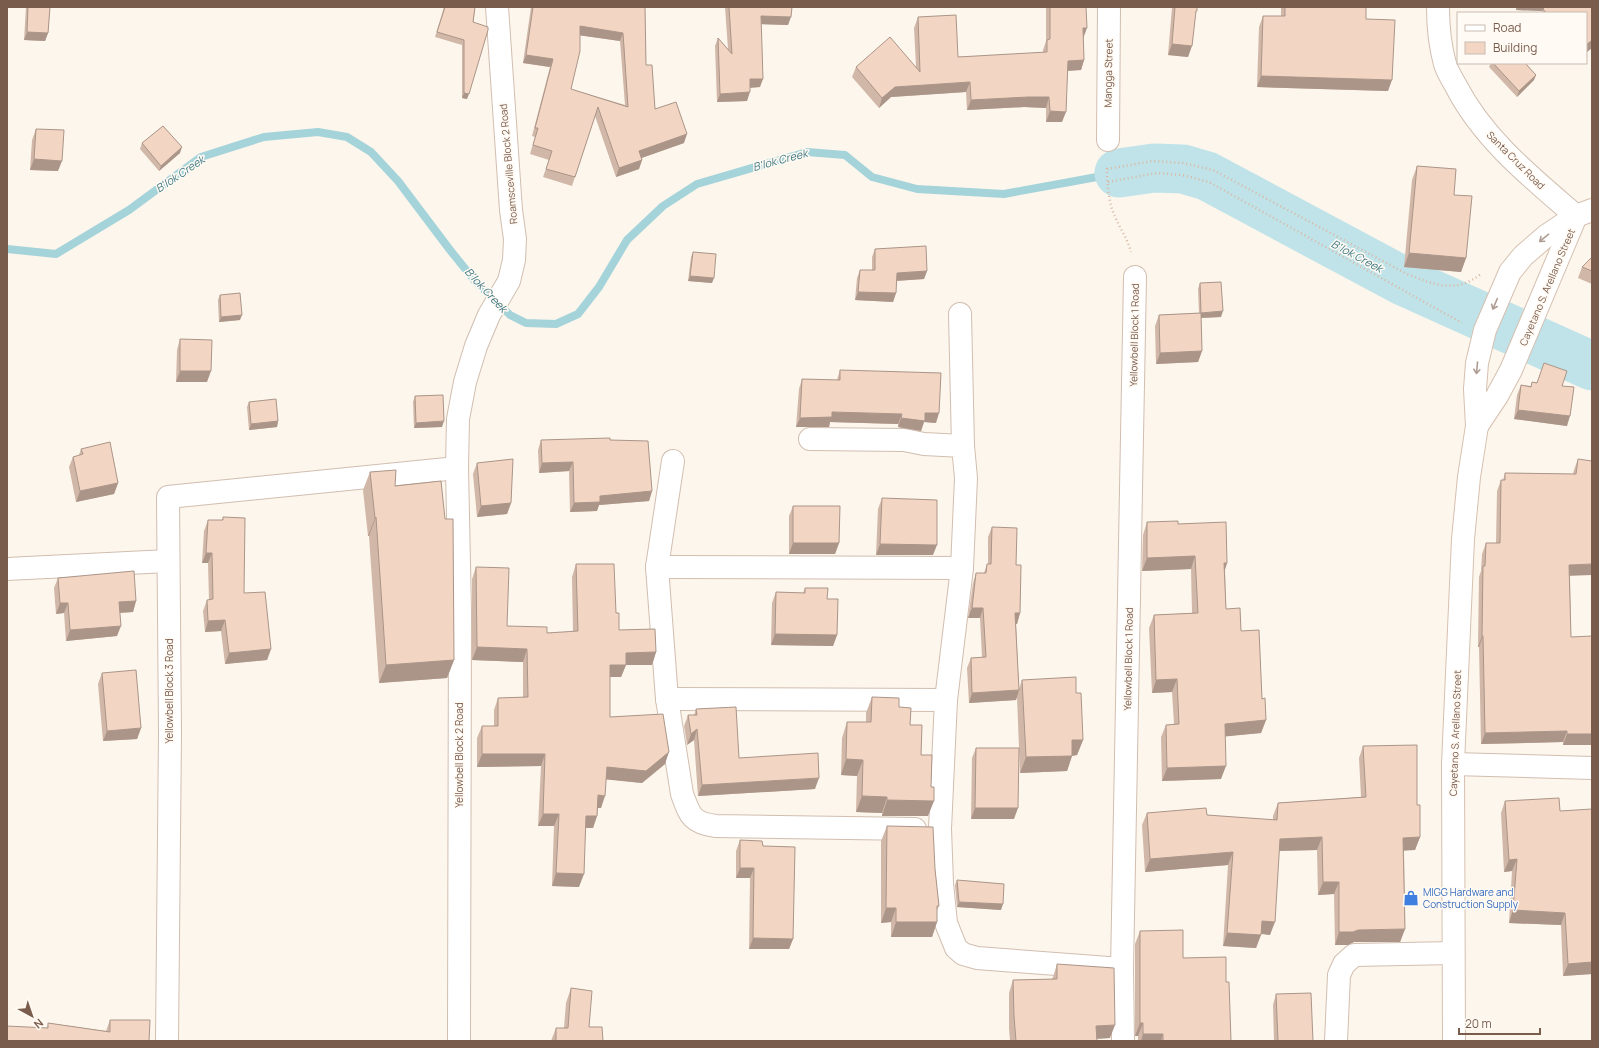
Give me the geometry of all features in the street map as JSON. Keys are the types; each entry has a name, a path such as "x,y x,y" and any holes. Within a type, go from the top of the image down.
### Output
{"street":[{"name":"Roamsceville Block 2 Road","path":"489,315 509,281 514,260 515,239 511,203 497,7"},
{"name":"Mangga Street","path":"1108,140 1109,7"},
{"name":"Santa Cruz Road","path":"1438,7 1438,26 1445,65 1463,100 1489,136 1524,171 1584,213"},
{"name":"Cayetano S. Arellano Street","path":"1454,1041 1453,764 1463,539 1469,478 1477,426 1475,389 1477,362 1484,333 1508,275 1523,256 1546,236 1584,213"},
{"name":"Cayetano S. Arellano Street","path":"1477,426 1497,396 1522,346 1544,294 1584,213"},
{"name":"Yellowbell Block 1 Road","path":"1123,1041 1122,969 1135,277"},
{"path":"960,314 963,446 966,478 962,568 946,700 940,829 942,884 946,924 956,948 963,954 977,958 1122,969"},
{"name":"Yellowbell Block 2 Road","path":"459,1041 460,612 457,468 458,419 465,382 476,346 489,315"},
{"path":"810,439 904,440 924,444 963,446"},
{"path":"673,461 657,567 667,699 682,794 688,809 695,820 702,824 716,826 940,829"},
{"name":"Yellowbell Block 3 Road","path":"167,1041 170,733 168,497 457,468"},
{"path":"7,569 168,561"},
{"path":"657,567 962,568"},
{"path":"667,699 946,700"},
{"path":"1453,764 1592,768"},
{"path":"1336,1041 1339,975 1344,964 1354,955 1453,953"}],"path":[{"path":"1108,140 1108,193 1112,210 1128,241 1134,260 1135,277"},
{"path":"1107,169 1153,161 1183,163 1213,170 1407,274 1429,283 1445,287 1456,286 1475,279 1488,269 1495,268 1508,275"},
{"path":"1108,182 1157,173 1182,175 1208,182 1484,333"}],"building":[{"path":"28,7 50,7 48,33 27,32"},
{"path":"445,7 475,7 473,22 488,27 469,94 464,93 464,40 437,32"},
{"path":"533,7 645,7 646,65 652,65 655,109 676,102 687,134 639,151 642,160 619,168 598,107 575,177 546,169 552,151 533,145 538,128 535,128 553,59 526,55","holes":["580,26 623,33 628,107 571,89 580,51"]},
{"path":"729,7 792,7 791,17 761,16 763,79 750,79 750,92 720,94 718,38 732,54"},
{"path":"1050,7 1086,7 1087,28 1083,28 1084,60 1068,61 1066,112 1050,111 1049,97 971,100 970,82 895,87 882,98 856,67 890,37 920,72 918,17 956,15 958,57 1047,52 1047,40 1050,39"},
{"path":"1175,7 1197,7 1192,46 1172,44"},
{"path":"1285,7 1366,7 1366,19 1395,20 1392,80 1261,76 1263,16 1285,16"},
{"path":"1545,7 1592,7 1592,40 1587,44 1587,12 1545,12 1543,9"},
{"path":"1494,64 1526,64 1536,75 1519,91"},
{"path":"163,126 182,147 161,166 142,143"},
{"path":"36,129 64,130 62,161 34,159"},
{"path":"1417,166 1456,169 1454,195 1472,196 1466,258 1409,253"},
{"path":"926,246 927,271 897,273 896,293 858,292 860,270 875,270 875,249"},
{"path":"693,252 716,254 714,278 690,276"},
{"path":"1592,257 1592,271 1582,267"},
{"path":"1221,282 1223,311 1201,313 1200,283"},
{"path":"240,293 242,315 221,317 220,295"},
{"path":"1201,313 1202,351 1160,353 1159,315"},
{"path":"180,339 212,340 211,371 180,371"},
{"path":"1544,363 1567,371 1562,386 1574,387 1570,416 1518,410 1521,385 1531,387 1532,382 1537,383"},
{"path":"840,370 941,373 939,413 925,413 925,421 901,418 902,414 832,412 832,417 800,418 802,379 840,380"},
{"path":"443,395 444,421 416,423 415,396"},
{"path":"276,399 278,421 251,424 249,402"},
{"path":"610,438 610,440 648,441 652,491 600,496 600,502 574,503 573,462 542,463 541,440"},
{"path":"110,442 118,483 80,491 73,457 83,454 81,449"},
{"path":"513,459 511,503 481,506 477,463"},
{"path":"1578,459 1592,461 1592,564 1569,565 1571,637 1592,636 1592,734 1567,734 1567,731 1485,733 1482,636 1483,566 1485,566 1486,543 1500,543 1501,480 1505,480 1505,473 1576,474"},
{"path":"396,470 395,486 441,481 445,519 453,519 454,660 386,665 376,517 375,518 370,472"},
{"path":"882,498 937,500 937,545 880,544"},
{"path":"793,506 840,506 839,543 793,543"},
{"path":"223,517 245,518 244,593 265,592 271,649 229,653 225,620 208,621 207,600 213,599 212,553 206,553 208,520 223,520"},
{"path":"1178,521 1178,524 1226,522 1227,563 1224,563 1226,609 1240,608 1241,631 1259,630 1262,699 1265,698 1266,720 1225,724 1226,766 1167,768 1166,725 1179,724 1177,679 1156,680 1154,615 1198,613 1195,556 1147,558 1147,522"},
{"path":"992,527 1017,528 1016,565 1021,565 1020,613 1015,613 1019,690 972,693 971,658 986,657 983,608 972,608 976,573 986,573 987,564 991,564"},
{"path":"576,564 614,564 616,613 619,613 619,630 655,629 656,652 626,653 626,665 610,665 610,717 663,714 669,752 646,771 607,767 605,796 598,795 597,816 586,816 584,874 556,873 559,814 543,814 545,754 482,754 482,726 498,726 498,698 528,697 527,649 477,647 476,567 509,568 507,626 547,627 547,633 578,631"},
{"path":"134,571 136,601 119,602 121,626 70,630 68,603 60,603 58,578"},
{"path":"805,588 828,588 827,599 838,599 837,635 775,634 776,592 805,593"},
{"path":"136,670 141,728 107,731 102,673"},
{"path":"1076,677 1076,693 1081,693 1083,740 1072,740 1072,756 1026,757 1022,680"},
{"path":"872,697 899,698 899,707 911,708 910,725 922,725 921,755 932,755 931,787 934,787 934,801 887,800 887,797 862,796 863,760 846,759 847,722 871,722"},
{"path":"736,707 739,758 818,753 819,778 702,785 697,729 691,734 688,715 697,715 696,709"},
{"path":"1417,745 1417,805 1420,805 1420,837 1403,838 1405,929 1339,932 1339,882 1323,882 1322,837 1280,839 1275,922 1262,921 1261,935 1227,933 1233,852 1150,859 1147,813 1206,808 1207,815 1277,820 1278,803 1366,797 1363,746"},
{"path":"976,748 1019,748 1018,808 975,808"},
{"path":"1559,798 1560,811 1592,809 1592,962 1568,964 1565,913 1513,910 1517,859 1509,860 1505,801"},
{"path":"887,826 933,827 939,906 937,906 937,922 896,922 896,908 886,908"},
{"path":"740,840 762,841 763,846 795,847 793,939 753,938 754,868 740,868"},
{"path":"957,880 1004,884 1003,904 959,902"},
{"path":"1183,930 1183,958 1226,957 1226,982 1229,982 1231,1041 1163,1041 1163,1034 1143,1034 1143,1023 1140,1023 1140,931"},
{"path":"1057,964 1114,968 1115,1025 1096,1026 1097,1041 1016,1041 1013,980 1057,979"},
{"path":"571,988 592,991 589,1027 602,1027 603,1041 556,1041 556,1028 568,1028"},
{"path":"1311,993 1313,1041 1278,1041 1276,994"},
{"path":"110,1020 150,1020 149,1041 7,1041 7,1026 48,1028 48,1023 110,1032"}],"waterway":[{"name":"B'lok Creek","path":"7,249 56,254 129,210 201,157 264,137 318,132 347,137 371,152 398,181 475,281 510,315 526,323 556,324 578,314 599,287 627,240 663,206 697,184 807,152 845,155 872,177 917,189 1004,194 1097,177"},
{"name":"B'lok Creek","path":"1119,173 1154,168 1183,169 1207,176 1403,281 1592,366"}],"place":[{"name":"MIGG Hardware and Construction Supply","path":"1411,898"}]}
